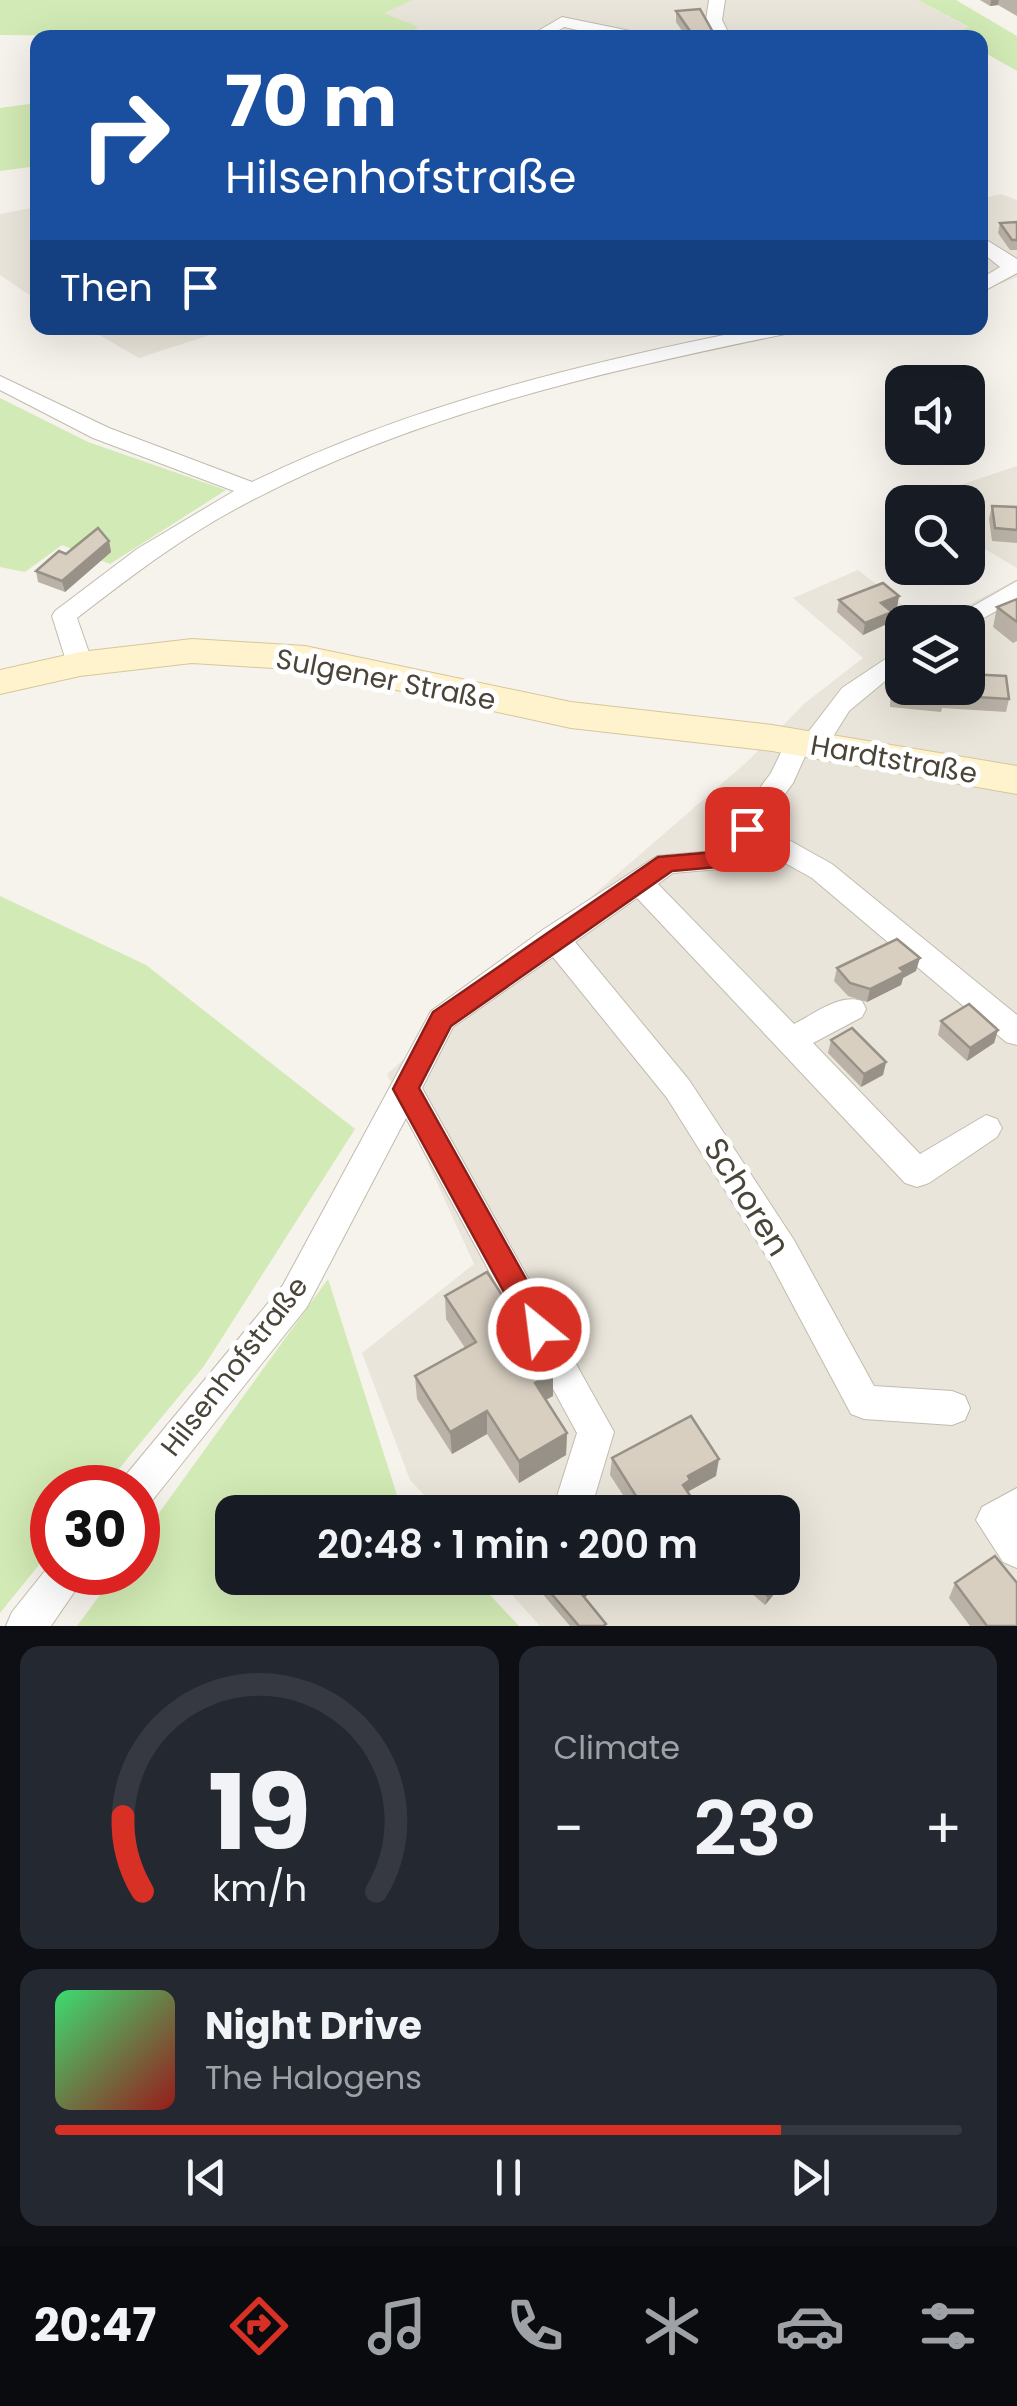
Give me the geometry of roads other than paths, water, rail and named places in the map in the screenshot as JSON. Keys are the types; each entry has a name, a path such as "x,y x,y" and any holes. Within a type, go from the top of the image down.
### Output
{"main road":[{"name":"Sulgener Straße","path":"0,682 80,664 192,652 305,658 571,715 795,742"},
{"name":"Hardtstraße","path":"795,742 1017,780"}],"street":[{"path":"718,0 714,20 719,30"},
{"path":"548,30 562,22 601,30"},
{"path":"988,248 1013,266 988,281"},
{"path":"80,664 64,616 114,575 249,488 346,444 517,386 599,364 750,335"},
{"path":"0,382 102,433 249,488"},
{"path":"985,607 1017,589"},
{"name":"Hilsenhofstraße","path":"158,1465 295,1296 442,1019 554,937 666,863 721,860 783,776 795,742 885,668"},
{"path":"747,829 822,872 1017,1034"},
{"path":"639,882 917,1173 986,1128"},
{"name":"Schoren","path":"554,937 678,1089 782,1250 864,1402 952,1408"},
{"path":"790,1041 851,1009"},
{"path":"406,1089 596,1432 576,1495"},
{"path":"26,1626 51,1595"}]}
